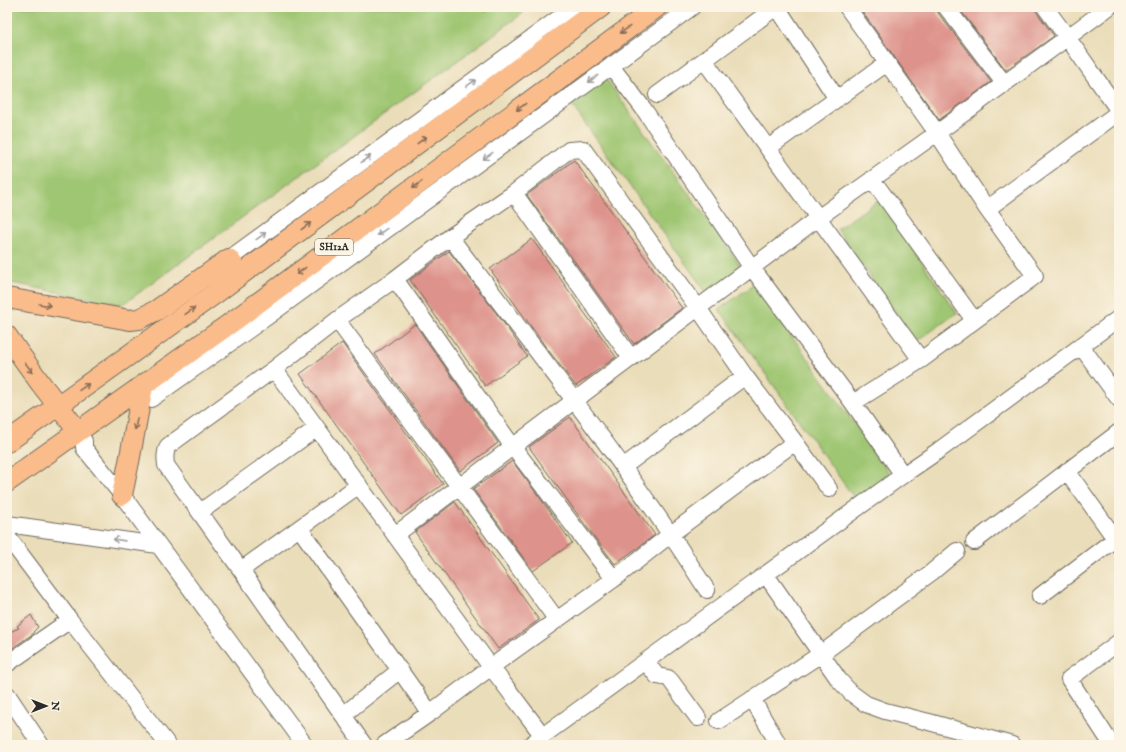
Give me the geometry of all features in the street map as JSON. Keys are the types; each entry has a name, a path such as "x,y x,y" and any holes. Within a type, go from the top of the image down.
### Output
{"main road":[{"name":"SH12A","path":"7,442 240,275 601,7"},
{"name":"SH12A","path":"7,482 147,392 266,307 657,7"},
{"path":"7,298 130,320 140,319 157,310 229,259 240,275"},
{"path":"7,336 28,366 52,410"},
{"path":"7,361 52,410 76,439"},
{"path":"122,495 147,392"}],"street":[{"path":"229,259 554,13 574,7"},
{"path":"266,307 612,65 692,7"},
{"path":"657,95 776,7 837,99"},
{"path":"847,7 937,133 987,209 1035,276 921,360 853,403"},
{"path":"946,7 1004,83"},
{"path":"987,209 1119,112 1045,7"},
{"path":"395,535 818,218 1109,7"},
{"path":"704,60 921,360"},
{"path":"768,148 887,63"},
{"path":"612,65 752,268 853,403 903,475"},
{"path":"364,745 166,464 164,456 168,446 274,369 337,320 395,279 450,237 514,193 569,150 583,149 698,308 745,376 829,489"},
{"path":"872,179 974,320"},
{"path":"514,193 631,358"},
{"path":"450,237 623,467 671,534 706,590"},
{"path":"395,279 513,447 614,579"},
{"path":"274,369 491,667 541,741 646,662 1119,318"},
{"path":"337,320 557,620"},
{"path":"1081,346 1119,399"},
{"path":"623,467 745,376"},
{"path":"200,512 317,428"},
{"path":"974,542 1119,432"},
{"path":"76,439 122,495 305,745"},
{"path":"384,745 614,579 671,534 795,442"},
{"path":"1040,596 1117,541 1067,471"},
{"path":"241,570 300,529 359,485"},
{"path":"7,524 158,545"},
{"path":"300,529 430,713"},
{"path":"7,536 70,620 168,745"},
{"path":"719,721 821,654 932,572 957,551"},
{"path":"766,575 840,680 851,693 866,704 885,711 1012,745"},
{"path":"7,664 70,620"},
{"path":"1112,745 1069,679 1119,642"},
{"path":"646,662 657,676 668,678 671,681 698,718"},
{"path":"343,715 400,670"},
{"path":"752,700 780,745"},
{"path":"10,703 41,745"}],"green space":[{"path":"7,7 482,7 486,12 493,7 519,7 523,13 122,305 7,282"},
{"path":"601,72 743,269 708,295 566,97"},
{"path":"879,200 957,313 916,342 837,229"},
{"path":"755,284 892,477 857,502 719,309"}],"building":[{"path":"859,7 937,7 938,13 991,82 939,120"},
{"path":"958,7 1033,7 1054,36 1006,70"},
{"path":"574,160 682,308 634,344 527,195"},
{"path":"532,239 616,357 576,386 545,346 490,269"},
{"path":"449,251 527,356 485,386 410,280"},
{"path":"415,324 498,443 460,471 375,354"},
{"path":"342,343 443,484 401,515 300,374"},
{"path":"570,417 655,535 615,564 529,447"},
{"path":"512,461 572,543 533,571 473,489"},
{"path":"455,502 539,620 498,649 415,532"},
{"path":"31,615 38,627 33,632 34,633 7,652 7,633 19,628 17,626"}]}
